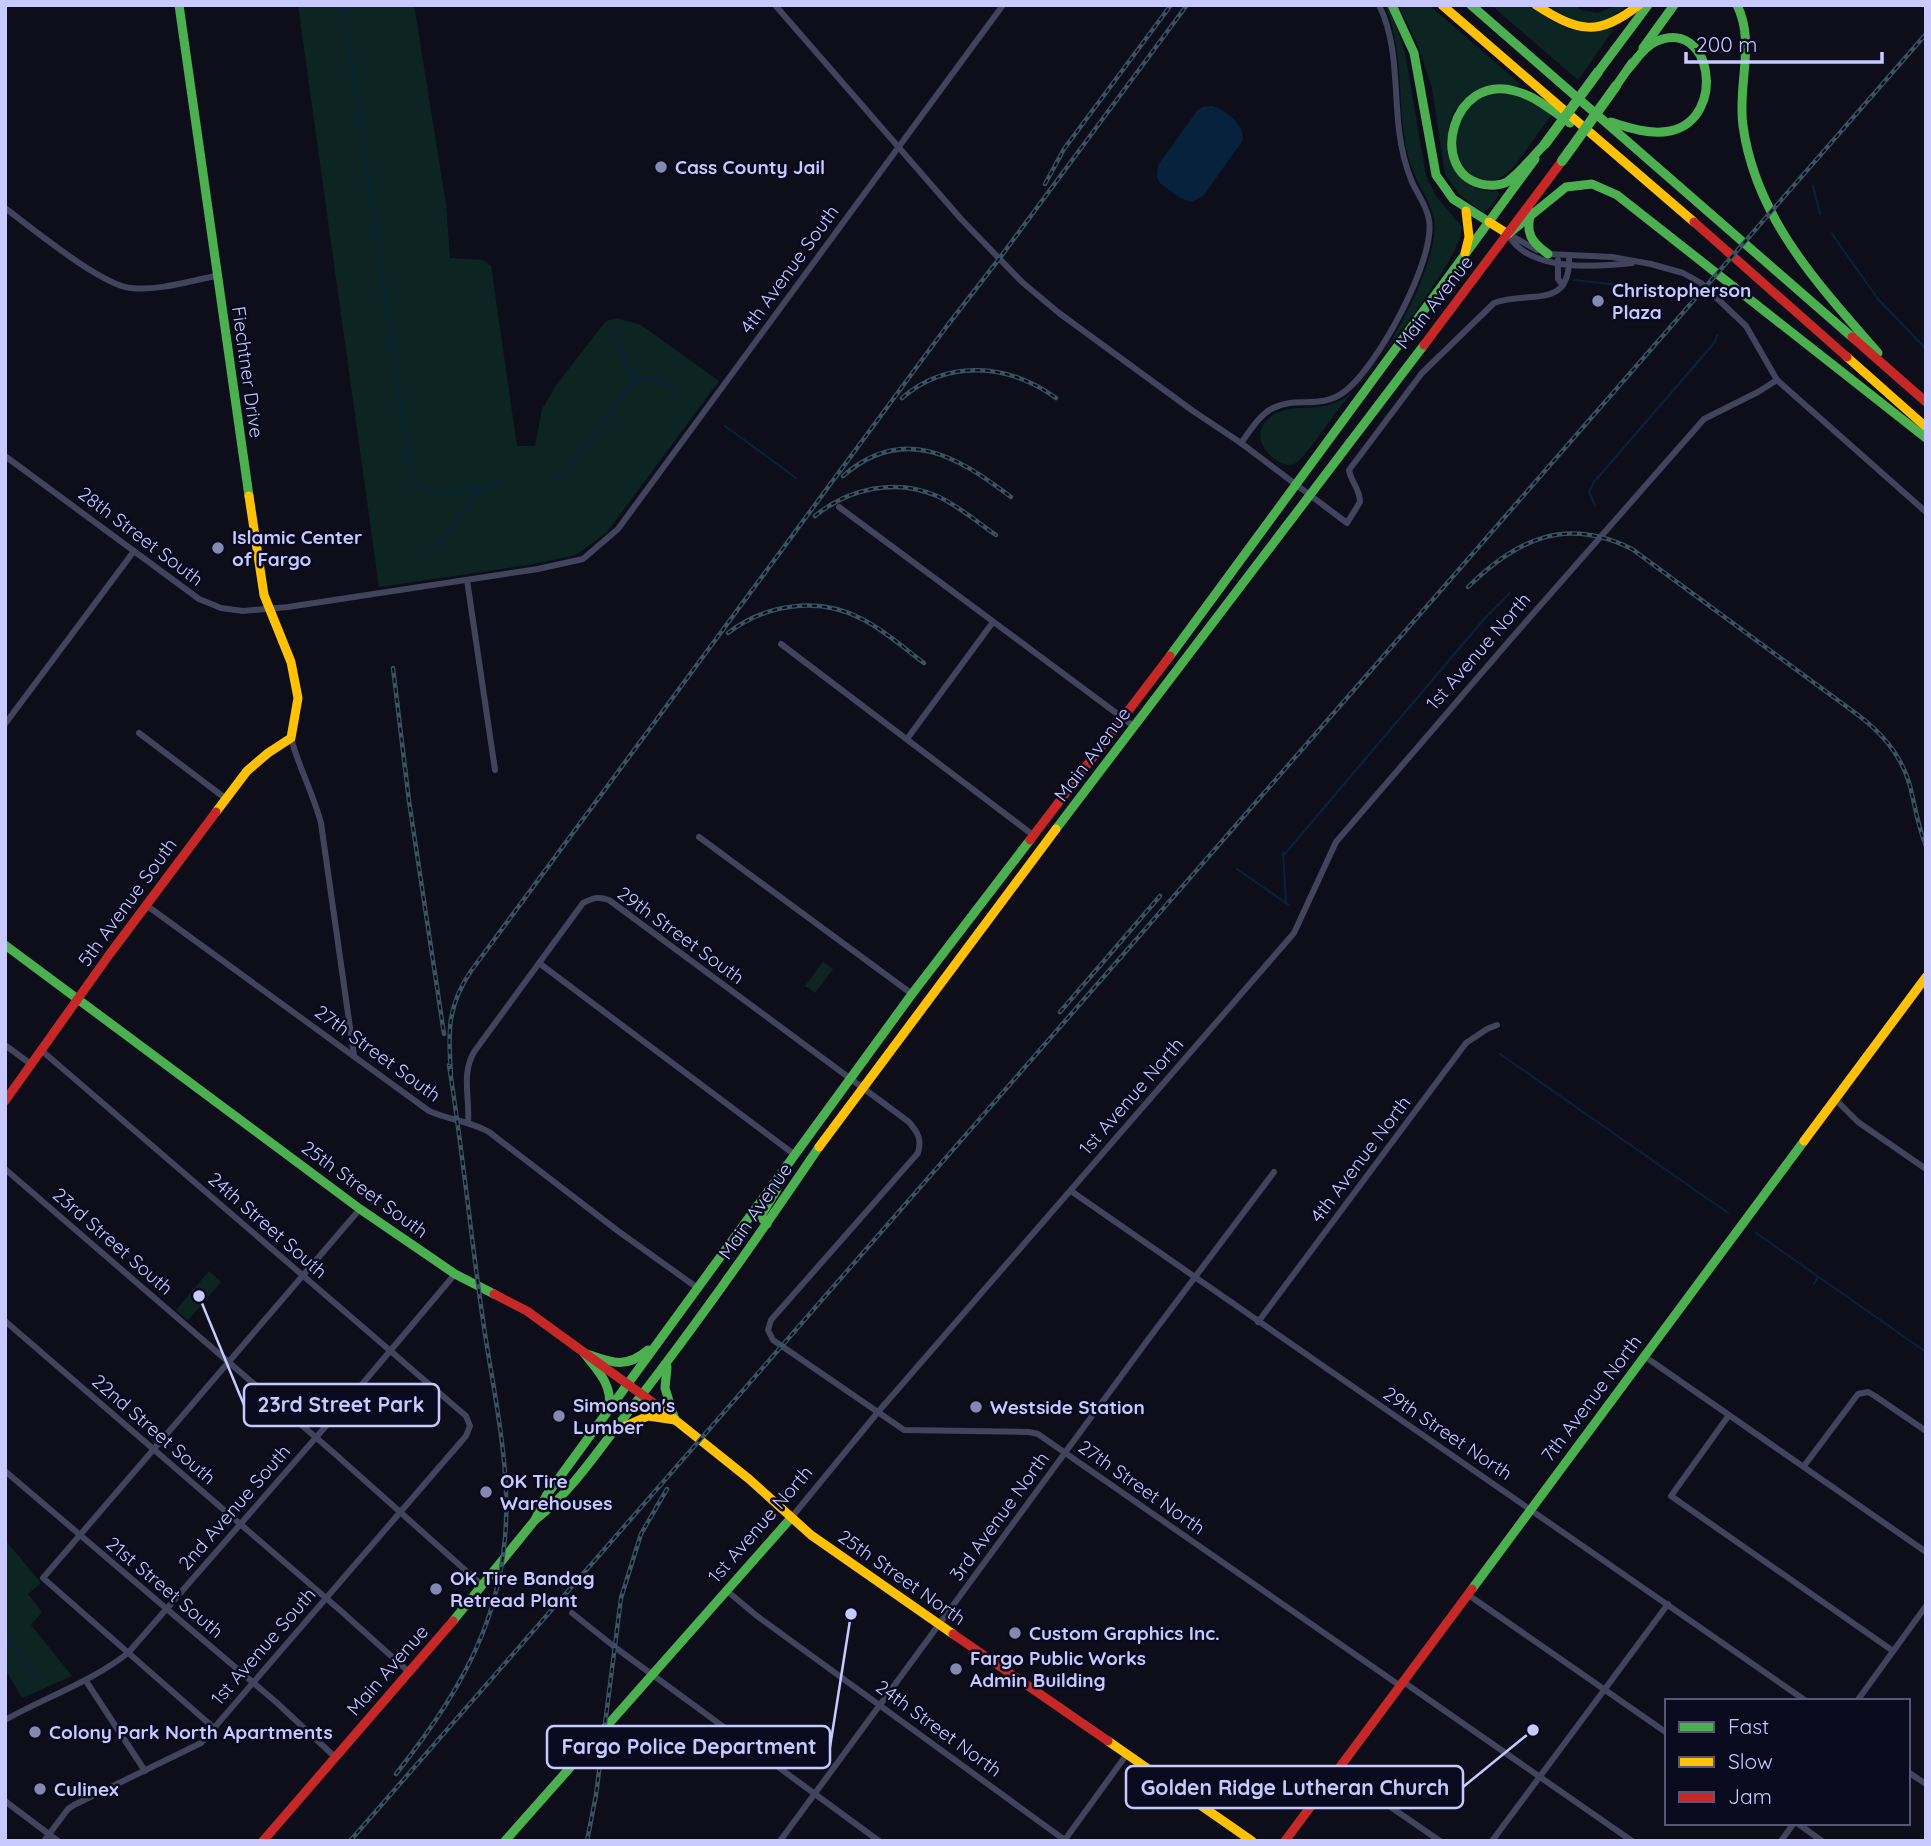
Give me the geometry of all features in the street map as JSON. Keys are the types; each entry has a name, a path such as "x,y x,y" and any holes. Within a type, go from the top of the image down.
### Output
{"main road":[{"name":"Fiechtner Drive","path":"179,5 264,594 292,662 298,698 291,738"},
{"path":"1392,5 1414,53 1436,175 1444,190 1466,211 1474,212 1508,234 1566,187 1592,184 1617,195 1926,438"},
{"path":"1442,5 1926,427"},
{"path":"1471,5 1926,402"},
{"path":"1536,5 1559,20 1581,28 1618,22 1639,5"},
{"name":"Main Avenue","path":"535,1520 545,1496 629,1385 912,994 1297,486 1648,5"},
{"name":"Main Avenue","path":"263,1841 483,1586 535,1520 556,1504 614,1433 768,1224 863,1088 1508,234 1674,5"},
{"path":"1737,5 1743,16 1749,45 1741,97 1743,130 1760,197 1793,254 1903,382"},
{"path":"1605,120 1632,129 1667,132 1675,130 1694,116 1706,97 1708,86 1705,63 1700,52 1681,40 1669,38 1657,41 1646,48 1628,69"},
{"path":"1545,144 1506,182 1498,186 1485,186 1474,183 1458,166 1452,156 1450,134 1459,110 1466,102 1490,89 1503,89 1531,97 1627,164"},
{"path":"1536,196 1528,232 1531,242 1553,255"},
{"path":"1465,253 1469,237 1466,211"},
{"name":"5th Avenue South","path":"5,1101 146,905 247,771 291,738"},
{"path":"1002,901 1000,891 1026,845"},
{"name":"25th Street South","path":"5,944 360,1209 455,1274 527,1311 643,1394 713,1450"},
{"name":"7th Avenue North","path":"1285,1841 1926,976"},
{"path":"768,1224 762,1214 804,1143"},
{"path":"584,1353 616,1363 631,1364 641,1358 675,1322"},
{"path":"674,1352 663,1380 676,1420"},
{"path":"584,1353 608,1386 612,1399 607,1414"},
{"path":"614,1433 643,1416 657,1415 676,1420"},
{"name":"25th Street North","path":"713,1450 811,1535 1252,1841"},
{"name":"1st Avenue North","path":"505,1841 791,1518"}],"street":[{"path":"775,5 898,147 1022,282 1347,523 1360,502 1358,488 1350,477 1349,470 1422,373 1494,303 1509,298 1546,297 1557,291 1567,279 1569,256"},
{"name":"4th Avenue South","path":"598,548 618,529 1003,5"},
{"path":"1241,443 1260,418 1272,408 1291,402 1320,403 1343,394 1351,386 1397,322 1426,252 1430,239 1429,217 1412,182 1402,150 1388,28 1379,5"},
{"path":"5,208 100,276 120,286 152,288 216,276"},
{"path":"1508,234 1553,255 1612,257 1683,273 1710,290 1746,326 1777,380 1926,512"},
{"path":"1508,234 1514,244 1539,260 1612,265 1639,262"},
{"path":"1553,255 1558,263 1558,279 1563,285"},
{"name":"1st Avenue North","path":"791,1518 878,1412 1294,933 1336,842 1510,640 1704,419 1761,391 1777,380"},
{"name":"28th Street South","path":"5,456 199,599 221,608 243,611 288,607 558,566 583,559 598,548"},
{"path":"839,507 1135,727"},
{"path":"5,724 134,551"},
{"path":"467,580 495,770"},
{"path":"907,739 993,622"},
{"path":"780,644 1033,835"},
{"path":"139,733 225,799"},
{"path":"291,738 299,766 313,793 321,823 354,1056"},
{"path":"699,837 912,994"},
{"name":"29th Street South","path":"468,1122 468,1062 583,903 601,897 863,1088"},
{"name":"27th Street South","path":"146,905 429,1111 444,1118 468,1122 489,1132 699,1289"},
{"path":"539,963 795,1155"},
{"name":"4th Avenue North","path":"1258,1322 1466,1043 1497,1025"},
{"path":"5,1045 32,1065"},
{"name":"24th Street South","path":"41,1050 466,1416 470,1426"},
{"name":"27th Street North","path":"863,1088 909,1122 919,1134 918,1153 771,1320 768,1330 773,1340 904,1430 1038,1434 1632,1841"},
{"path":"1835,1099 1858,1122 1926,1169"},
{"name":"23rd Street South","path":"5,1169 483,1586"},
{"name":"3rd Avenue North","path":"780,1841 1274,1172"},
{"name":"29th Street North","path":"1071,1191 1803,1699"},
{"path":"214,1728 43,1577 360,1209"},
{"name":"2nd Avenue South","path":"5,1720 43,1699 86,1681 128,1653 455,1274"},
{"name":"22nd Street South","path":"5,1321 409,1672"},
{"path":"1644,1356 1926,1552"},
{"path":"1804,1466 1858,1394 1875,1396 1926,1431"},
{"path":"1729,1415 1671,1496 1893,1651"},
{"name":"1st Avenue South","path":"44,1841 68,1809 201,1743 466,1436 470,1426"},
{"name":"21st Street South","path":"5,1471 252,1682 335,1757"},
{"name":"24th Street North","path":"726,1590 757,1616 1065,1840"},
{"path":"1466,1594 1665,1732"},
{"path":"1492,1841 1668,1604"},
{"path":"1858,1699 1926,1606"},
{"path":"572,1613 879,1841"},
{"path":"86,1681 145,1771"},
{"path":"1065,1840 1126,1754"},
{"path":"1337,1770 1440,1841"},
{"path":"1910,1773 1926,1784"},
{"path":"5,1801 58,1841"},
{"path":"1781,1841 1793,1825"},
{"path":"1798,1825 1822,1841"}],"green space":[{"path":"298,5 414,5 446,204 450,258 483,260 491,266 517,446 535,446 542,409 557,384 606,321 617,318 641,325 719,381 607,532 576,555 528,565 379,587"},
{"path":"1385,5 1389,5 1405,52 1426,176 1436,196 1463,228 1446,266 1380,358 1419,288 1434,239 1432,211 1413,170 1406,147 1395,38"},
{"path":"1398,5 1429,5 1520,84 1517,87 1508,85 1454,111 1449,124 1449,152 1460,176 1470,185 1483,190 1498,191 1499,195 1483,212 1459,194 1445,174 1432,88 1417,43"},
{"path":"1491,5 1529,5 1555,23 1572,30 1614,29 1578,80"},
{"path":"1546,5 1574,5 1581,10 1598,13 1617,5 1629,5 1614,15 1614,18 1587,23 1571,19"},
{"path":"1495,93 1518,95 1552,114 1516,164 1491,183 1475,178 1465,170 1458,151 1457,130 1469,107"},
{"path":"1357,387 1310,448 1294,464 1280,462 1267,452 1260,436 1262,427 1276,413 1295,408 1326,406 1347,396"},
{"path":"823,962 833,969 815,993 805,986"},
{"path":"209,1271 221,1282 188,1320 176,1310"},
{"path":"5,1540 41,1583 28,1594 42,1612 31,1625 72,1676 22,1698 5,1669"}],"water":[{"path":"1213,106 1234,119 1243,140 1203,196 1191,202 1180,198 1160,183 1157,177 1158,165 1197,111 1202,107"}],"waterway":[{"path":"343,5 410,473 417,483 438,492 463,491 500,484"},
{"path":"1813,186 1820,214"},
{"path":"1832,234 1878,299 1926,349"},
{"path":"1574,280 1663,290"},
{"path":"618,329 614,336 635,381"},
{"path":"1595,506 1589,492 1594,482 1715,342 1717,335"},
{"path":"554,477 567,472 631,384 638,380 657,379 681,393"},
{"path":"725,426 796,478"},
{"path":"431,555 480,489"},
{"path":"1283,856 1485,618 1510,593"},
{"path":"1283,852 1286,903"},
{"path":"1237,869 1289,905"},
{"path":"1500,1054 1728,1213"},
{"path":"1756,1233 1926,1352"},
{"path":"1814,1284 1818,1277"},
{"path":"5,1635 38,1680"}],"railway":[{"path":"1045,184 1064,149 1171,5"},
{"path":"451,1074 449,1046 453,1008 471,971 1187,5"},
{"path":"350,1841 1926,34"},
{"path":"902,398 920,385 938,377 978,370 1018,378 1056,398"},
{"path":"843,476 866,460 888,451 909,449 951,459 971,469 1011,497"},
{"path":"815,516 828,506 858,493 889,487 905,488 945,500 996,535"},
{"path":"1468,587 1505,556 1544,538 1585,534 1608,539 1632,549 1875,729 1902,765 1926,846"},
{"path":"728,633 759,615 775,610 828,607 870,623 924,663"},
{"path":"393,668 409,801 444,1034"},
{"path":"1060,1012 1160,896"},
{"path":"396,1774 446,1705 466,1670 482,1635 503,1560 506,1518 501,1437 449,1065"},
{"path":"587,1841 596,1795 621,1598 641,1534 667,1489"}],"traffic: fast":[{"path":"179,5 249,496"},
{"path":"1392,5 1414,53 1436,175 1453,199 1489,222"},
{"path":"1471,5 1852,337"},
{"path":"1598,72 1648,5"},
{"path":"1643,48 1674,5"},
{"path":"1737,5 1746,49 1742,95 1743,126 1750,160 1761,191 1793,249 1878,353"},
{"path":"1611,122 1632,129 1670,131 1688,123 1700,108 1706,90 1706,72 1700,55 1690,43 1674,38 1651,44 1628,69"},
{"path":"1616,86 1632,63"},
{"path":"1545,144 1598,72"},
{"path":"1562,161 1616,86"},
{"path":"1545,144 1512,179 1497,185 1481,184 1465,176 1455,161 1452,144 1454,126 1463,109 1476,96 1493,89 1515,91 1530,96 1570,123"},
{"path":"1170,656 1535,159"},
{"path":"1508,234 1566,187 1592,184 1617,195 1926,438"},
{"path":"1531,212 1531,236 1548,254"},
{"path":"1056,829 1424,345"},
{"path":"453,1621 535,1520 546,1496 912,994 1030,840"},
{"path":"5,945 360,1209 455,1274 494,1294"},
{"path":"1472,1589 1804,1141"},
{"path":"535,1520 571,1486 648,1387 819,1147"},
{"path":"767,1224 762,1214 777,1189"},
{"path":"584,1353 624,1362 648,1350"},
{"path":"584,1353 607,1385 609,1409"},
{"path":"667,1367 665,1388 675,1420"},
{"path":"505,1841 791,1518"}],"traffic: slow":[{"path":"1442,5 1694,222"},
{"path":"1536,5 1564,21 1588,27 1612,22 1639,5"},
{"path":"1465,253 1469,237 1466,211"},
{"path":"1489,222 1508,234"},
{"path":"1847,357 1926,427"},
{"path":"216,812 247,771 291,738 298,698 291,662 264,595 249,496"},
{"path":"819,1147 1056,829"},
{"path":"1804,1141 1926,977"},
{"path":"659,1407 749,1479 811,1535 953,1634"},
{"path":"623,1427 648,1416 675,1420"},
{"path":"1108,1741 1252,1841"}],"traffic: jam":[{"path":"1424,345 1562,161"},
{"path":"1694,222 1847,357"},
{"path":"1852,337 1926,402"},
{"path":"1030,840 1170,656"},
{"path":"5,1101 216,812"},
{"path":"494,1294 527,1311 659,1407"},
{"path":"1285,1841 1472,1589"},
{"path":"263,1841 453,1621"},
{"path":"953,1634 1108,1741"}],"place":[{"name":"Cass County Jail","path":"661,167"},
{"name":"Christopherson Plaza","path":"1598,301"},
{"name":"Islamic Center of Fargo","path":"218,548"},
{"name":"23rd Street Park","path":"199,1296"},
{"name":"Westside Station","path":"976,1407"},
{"name":"Simonson's Lumber","path":"559,1416"},
{"name":"OK Tire Warehouses","path":"486,1492"},
{"name":"OK Tire Bandag Retread Plant","path":"436,1589"},
{"name":"Fargo Police Department","path":"851,1614"},
{"name":"Custom Graphics Inc.","path":"1015,1633"},
{"name":"Fargo Public Works Admin Building","path":"956,1669"},
{"name":"Golden Ridge Lutheran Church","path":"1533,1730"},
{"name":"Colony Park North Apartments","path":"35,1732"},
{"name":"Culinex","path":"40,1789"}]}
